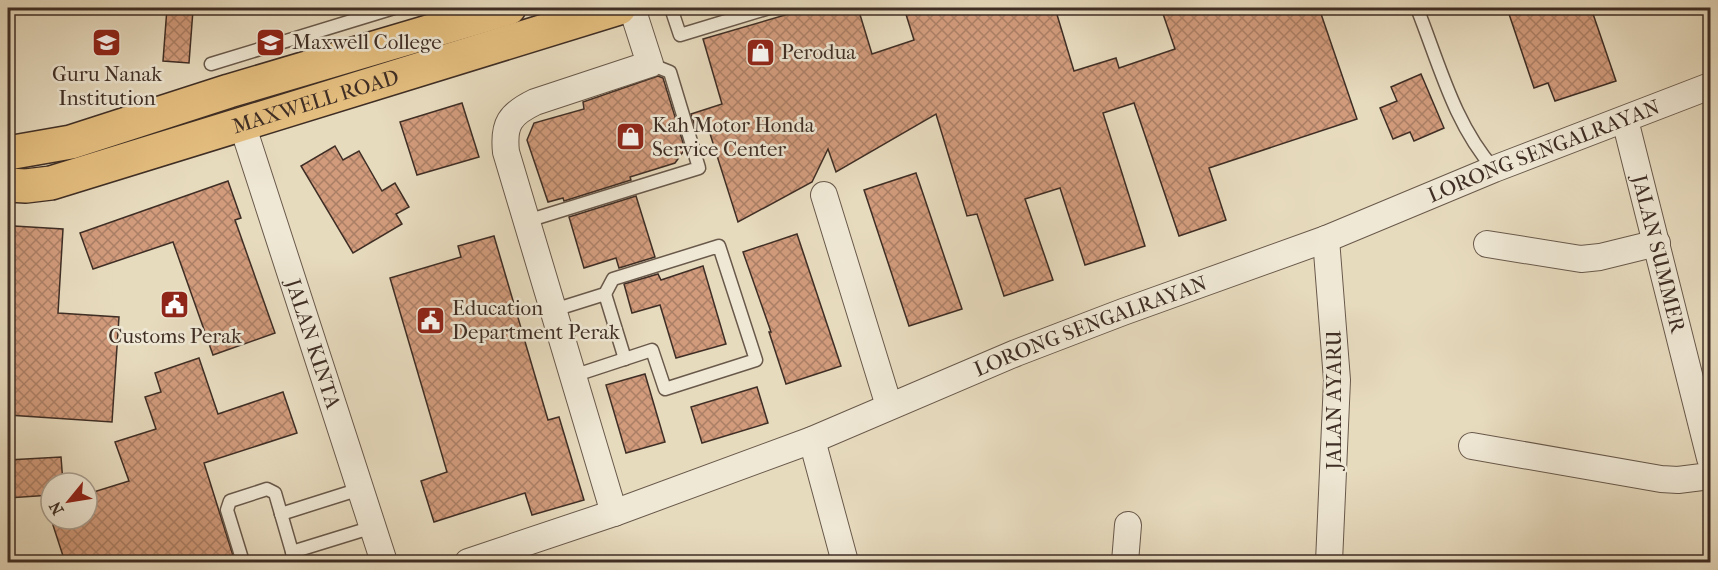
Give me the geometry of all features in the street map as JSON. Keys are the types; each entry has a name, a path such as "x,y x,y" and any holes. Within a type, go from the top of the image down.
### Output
{"main road":[{"name":"MAXWELL ROAD","path":"8,153 71,142 229,91 509,8"},
{"name":"MAXWELL ROAD","path":"8,185 26,186 51,183 242,124 523,22 620,8"},
{"path":"242,124 244,114 255,102 311,68"},
{"path":"88,136 120,134 204,110 224,110 238,115 242,124"}],"street":[{"path":"614,513 507,152 505,135 510,119 520,109 650,64 632,8"},
{"name":"LORONG SENGALRAYAN","path":"468,562 614,513 812,440 1016,353 1326,239 1494,169 1710,86"},
{"name":"JALAN SUMMER","path":"1625,120 1710,458"},
{"name":"JALAN KINTA","path":"242,124 384,562"},
{"path":"824,195 889,406"},
{"name":"JALAN AYARU","path":"1326,239 1337,380 1329,562"},
{"path":"1487,244 1581,259 1600,257 1657,243"},
{"path":"812,440 845,562"},
{"path":"1472,446 1661,479 1678,480 1710,476"},
{"path":"1125,562 1128,525"}],"lane":[{"path":"211,64 394,8"},
{"path":"671,8 680,34 769,8"},
{"path":"1417,8 1461,122 1479,153 1494,169"},
{"path":"527,221 699,168 670,72 650,64"},
{"path":"554,310 605,294 613,279 719,246 756,360 665,389 652,350 573,376"},
{"path":"605,294 625,358"},
{"path":"243,562 227,510 230,501 267,489 275,493 293,557 373,527"},
{"path":"281,514 360,489"}],"building":[{"path":"167,8 193,10 189,63 163,61"},
{"path":"809,8 858,8 872,54 914,40 904,8 1055,8 1074,71 1116,58 1119,68 1175,49 1161,8 1319,8 1357,119 1209,168 1226,220 1179,236 1134,103 1103,113 1145,246 1085,265 1060,188 1025,199 1053,280 1004,296 977,214 967,216 936,114 836,172 828,149 812,182 738,222 706,121 697,133 691,114 722,104 703,39"},
{"path":"1507,8 1591,8 1616,81 1555,101 1548,83 1534,88"},
{"path":"1421,74 1444,128 1414,141 1410,132 1393,139 1380,108 1397,101 1391,87"},
{"path":"658,76 663,78 685,149 675,163 630,177 631,180 564,201 563,198 548,202 527,140 534,123 584,109 583,102"},
{"path":"462,103 479,157 417,175 400,122"},
{"path":"335,146 343,160 359,151 382,191 395,183 409,207 396,214 402,224 353,253 301,166"},
{"path":"916,173 962,309 909,326 864,190"},
{"path":"228,181 241,218 235,220 275,333 213,355 173,242 93,269 80,233"},
{"path":"636,196 655,257 619,268 616,258 584,268 569,217"},
{"path":"14,226 63,229 58,313 119,317 112,422 8,415 8,331"},
{"path":"797,234 841,366 786,384 769,332 771,332 743,252"},
{"path":"494,236 548,420 559,417 584,500 532,515 525,493 434,522 421,481 447,472 390,278 461,257 458,246"},
{"path":"703,266 726,344 676,358 660,305 632,313 624,284 658,274 661,280"},
{"path":"199,358 218,414 283,392 297,433 204,463 235,562 65,562 55,531 99,531 99,490 129,481 115,442 156,429 145,397 161,392 155,373"},
{"path":"645,374 665,442 626,453 606,385"},
{"path":"757,387 768,423 702,443 691,407"},
{"path":"61,457 62,471 39,471 39,496 8,498 8,460"}],"place":[{"name":"Maxwell College","path":"271,42"},
{"name":"Guru Nanak Institution","path":"107,43"},
{"name":"Perodua","path":"760,52"},
{"name":"Kah Motor Honda Service Center","path":"631,137"},
{"name":"Customs Perak","path":"175,305"},
{"name":"Education Department Perak","path":"431,320"}]}
